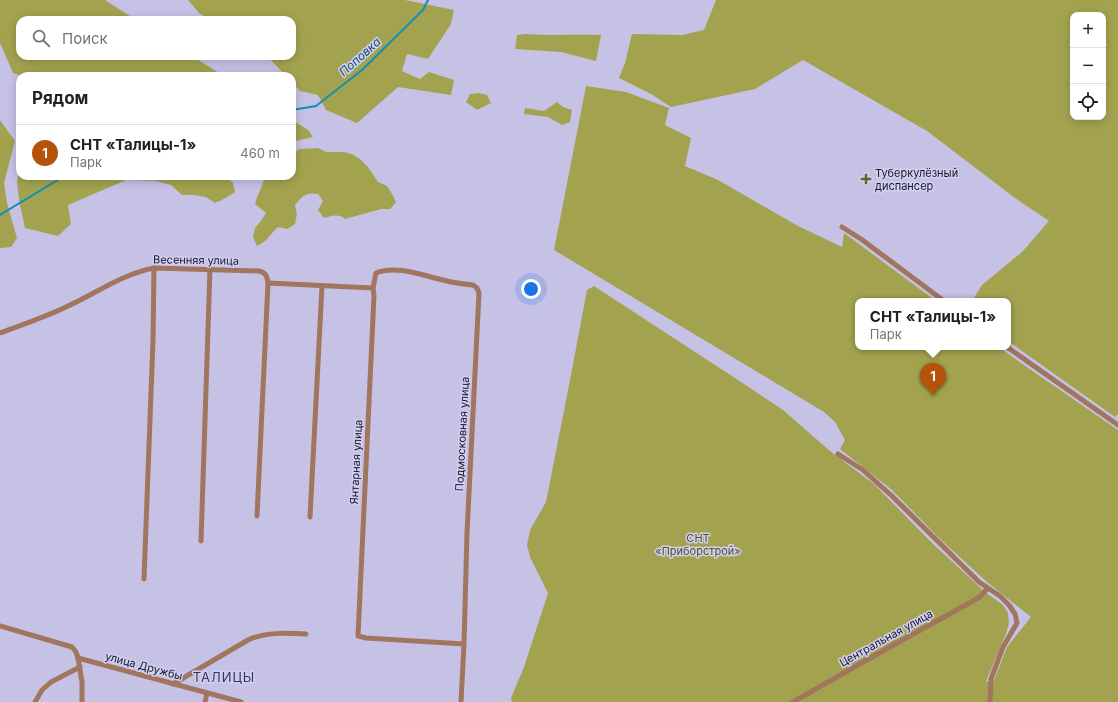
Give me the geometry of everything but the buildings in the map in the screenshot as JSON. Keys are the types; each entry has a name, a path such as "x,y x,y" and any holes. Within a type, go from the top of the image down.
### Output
{"street":[{"path":"842,227 861,239 940,298"},
{"path":"144,580 153,348 154,268"},
{"name":"Весенняя улица","path":"0,333 66,307 128,275 154,268 259,270 264,272 268,277 268,283"},
{"path":"201,541 210,269"},
{"name":"Подмосковная улица","path":"373,288 376,274 383,270 393,270 426,275 445,281 473,285 477,288 479,293 467,533 461,702"},
{"path":"257,516 268,283 373,288"},
{"path":"310,517 322,286"},
{"name":"Янтарная улица","path":"373,288 374,296 358,636 366,638 464,644"},
{"path":"1011,350 1118,424"},
{"path":"838,454 863,470 892,496 979,582 987,589 1000,596 1015,614 1017,623 1003,647 991,679 990,702"},
{"name":"Центральная улица","path":"793,702 980,597 987,589"},
{"path":"0,626 72,647 76,652 80,667 82,702"},
{"path":"173,684 255,637 279,634 306,634"},
{"name":"улица Дружбы","path":"78,658 241,702"},
{"path":"35,702 42,690 51,682 80,667"},
{"path":"205,702 207,693"}],"green space":[{"path":"0,0 105,0 130,16 16,16 16,60 198,60 218,72 16,72 16,74 13,73 0,43"},
{"path":"188,0 405,0 454,10 451,24 428,59 407,54 402,71 420,79 429,72 454,80 451,95 398,87 357,123 326,110 318,95 300,91 296,86 296,72 282,72 271,60 296,60 296,16 204,16 199,13"},
{"path":"716,0 1118,0 1118,414 1115,417 1011,343 1011,298 974,298 982,285 1022,252 1049,221 1015,198 927,131 803,60 755,89 671,107 651,94 619,78 625,63 632,34 682,35 704,30"},
{"path":"517,35 601,35 596,61 561,52 515,49"},
{"name":"СНТ «Приборстрой»","path":"586,86 626,92 669,108 665,125 691,138 685,166 718,180 798,226 842,247 844,233 932,298 855,298 855,350 1002,350 1118,430 1118,702 512,702 511,698 524,667 548,593 530,557 527,545 530,530 546,502 587,290 594,286 783,410 830,451 874,484 932,543 985,592 1003,605 1008,613 1009,623 1006,634 986,681 993,683 1007,647 1031,617 987,582 940,539 892,490 840,449 845,440 835,422 824,412 554,250"},
{"path":"479,93 487,95 491,103 477,110 466,102 470,94"},
{"path":"557,102 563,107 572,110 570,122 562,125 548,117 524,114 525,108 544,111"},
{"path":"0,120 15,141 4,183 7,203 17,238 11,247 0,248"},
{"path":"296,122 308,130 313,137 296,141"},
{"path":"318,148 326,152 344,152 354,155 368,167 378,182 387,186 396,202 390,209 381,209 345,219 340,216 324,218 318,210 323,201 318,194 307,194 295,205 297,214 295,224 287,229 278,227 266,240 257,246 253,237 255,228 266,213 255,204 264,180 296,180 296,152 299,149"},
{"path":"17,180 126,180 68,205 71,224 58,236 25,228"},
{"path":"126,180 230,180 233,183 235,192 215,203 206,197 182,195 171,185 156,181"}],"waterway":[{"name":"Поповка","path":"296,109 316,106 362,70 423,10 428,0"},
{"name":"Поповка","path":"0,215 58,180"}],"place":[{"name":"Туберкулёзный диспансер","path":"866,179"},
{"name":"СНТ «Талицы-1»","path":"933,396"}],"district":[{"name":"ТАЛИЦЫ","path":"224,677"}]}
